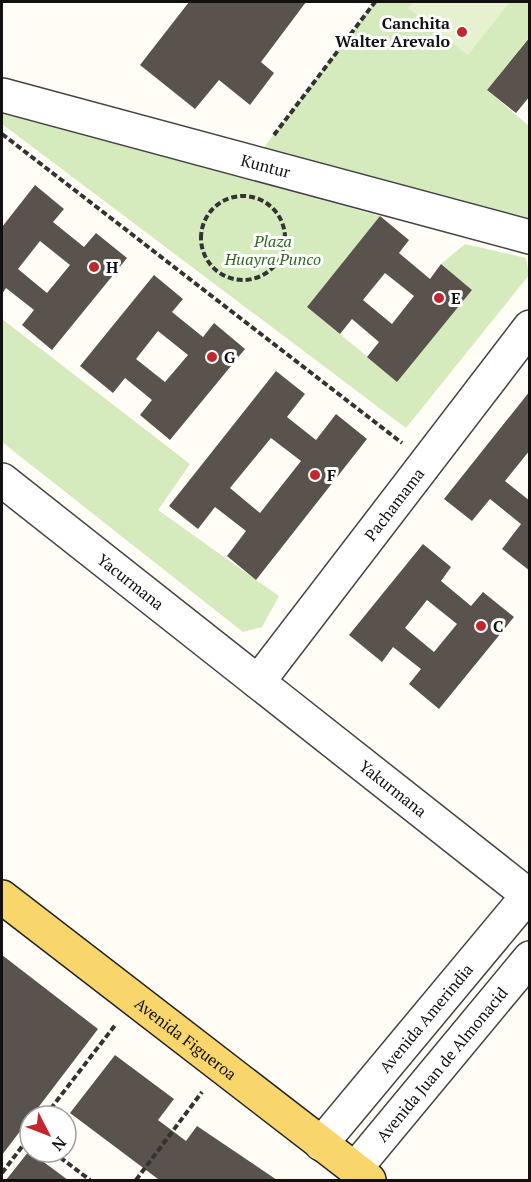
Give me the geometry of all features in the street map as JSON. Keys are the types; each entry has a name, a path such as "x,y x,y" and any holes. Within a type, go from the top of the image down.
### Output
{"main road":[{"name":"Avenida Figueroa","path":"2,897 362,1175"}],"street":[{"name":"Kuntur","path":"2,95 530,237"},
{"name":"Pachamama","path":"258,682 530,327"},
{"name":"Yacurmana","path":"2,480 258,682"},
{"name":"Yakurmana","path":"258,682 529,894"},
{"name":"Avenida Amerindia","path":"321,1144 529,894"},
{"name":"Avenida Juan de Almonacid","path":"362,1175 530,958"}],"path":[{"path":"252,163 375,2"},
{"path":"2,134 427,462"},
{"path":"242,196 267,203 277,213 283,224 285,238 283,253 276,264 265,274 252,279 238,280 224,276 213,267 205,255 202,229 208,216 217,206 228,199 242,196"},
{"path":"54,1104 135,1000"},
{"path":"135,1180 221,1067"},
{"path":"2,1173 18,1152"},
{"path":"68,1164 90,1180"}],"green space":[{"path":"375,2 529,2 529,37 487,90 529,126 529,236 252,163"},
{"name":"Canchita Walter Arevalo","path":"413,2 510,2 468,55 408,8"},
{"name":"Plaza Huayra Punco","path":"2,112 380,216 307,307 397,381 472,290 441,264 465,244 526,258 529,275 406,428 2,124"},
{"path":"2,319 190,464 158,510 279,596 262,627 243,632 2,442"}],"building":[{"path":"189,2 306,2 261,62 274,73 250,105 219,80 195,109 140,65"},
{"path":"530,37 530,96 516,113 487,90"},
{"name":"H","path":"35,185 64,209 53,222 84,247 96,233 127,258 52,350 22,325 34,310 6,288 2,294 2,227","holes":["40,241 70,265 47,293 18,269"]},
{"name":"E","path":"380,216 409,240 399,253 430,279 441,264 472,290 397,382 367,357 379,342 352,319 340,334 307,307","holes":["385,273 414,296 392,324 363,300"]},
{"name":"G","path":"154,275 183,299 172,312 203,337 214,323 245,349 170,440 140,415 152,400 125,378 113,393 80,366","holes":["158,331 188,355 165,382 136,359"]},
{"name":"F","path":"276,371 305,394 287,417 316,440 336,414 367,439 256,580 227,556 246,531 215,507 198,529 169,506","holes":["271,438 301,461 260,513 230,488"]},
{"path":"530,391 530,450 505,481 530,501 530,571 502,549 521,524 490,499 472,521 444,499"},
{"name":"C","path":"423,544 451,567 441,581 471,606 483,592 514,617 439,709 409,684 421,669 393,647 382,662 349,635","holes":["427,600 457,624 434,652 405,628"]},
{"path":"2,955 98,1029 41,1104 18,1104 18,1134 2,1155"},
{"path":"115,1055 174,1099 158,1120 186,1141 197,1126 277,1180 157,1180 78,1119 77,1104"},
{"path":"19,1164 46,1164 68,1180 6,1180"}],"place":[{"name":"Canchita Walter Arevalo","path":"462,32"},
{"name":"H","path":"94,267"},
{"name":"E","path":"439,298"},
{"name":"G","path":"212,357"},
{"name":"F","path":"315,475"},
{"name":"C","path":"481,626"}]}
